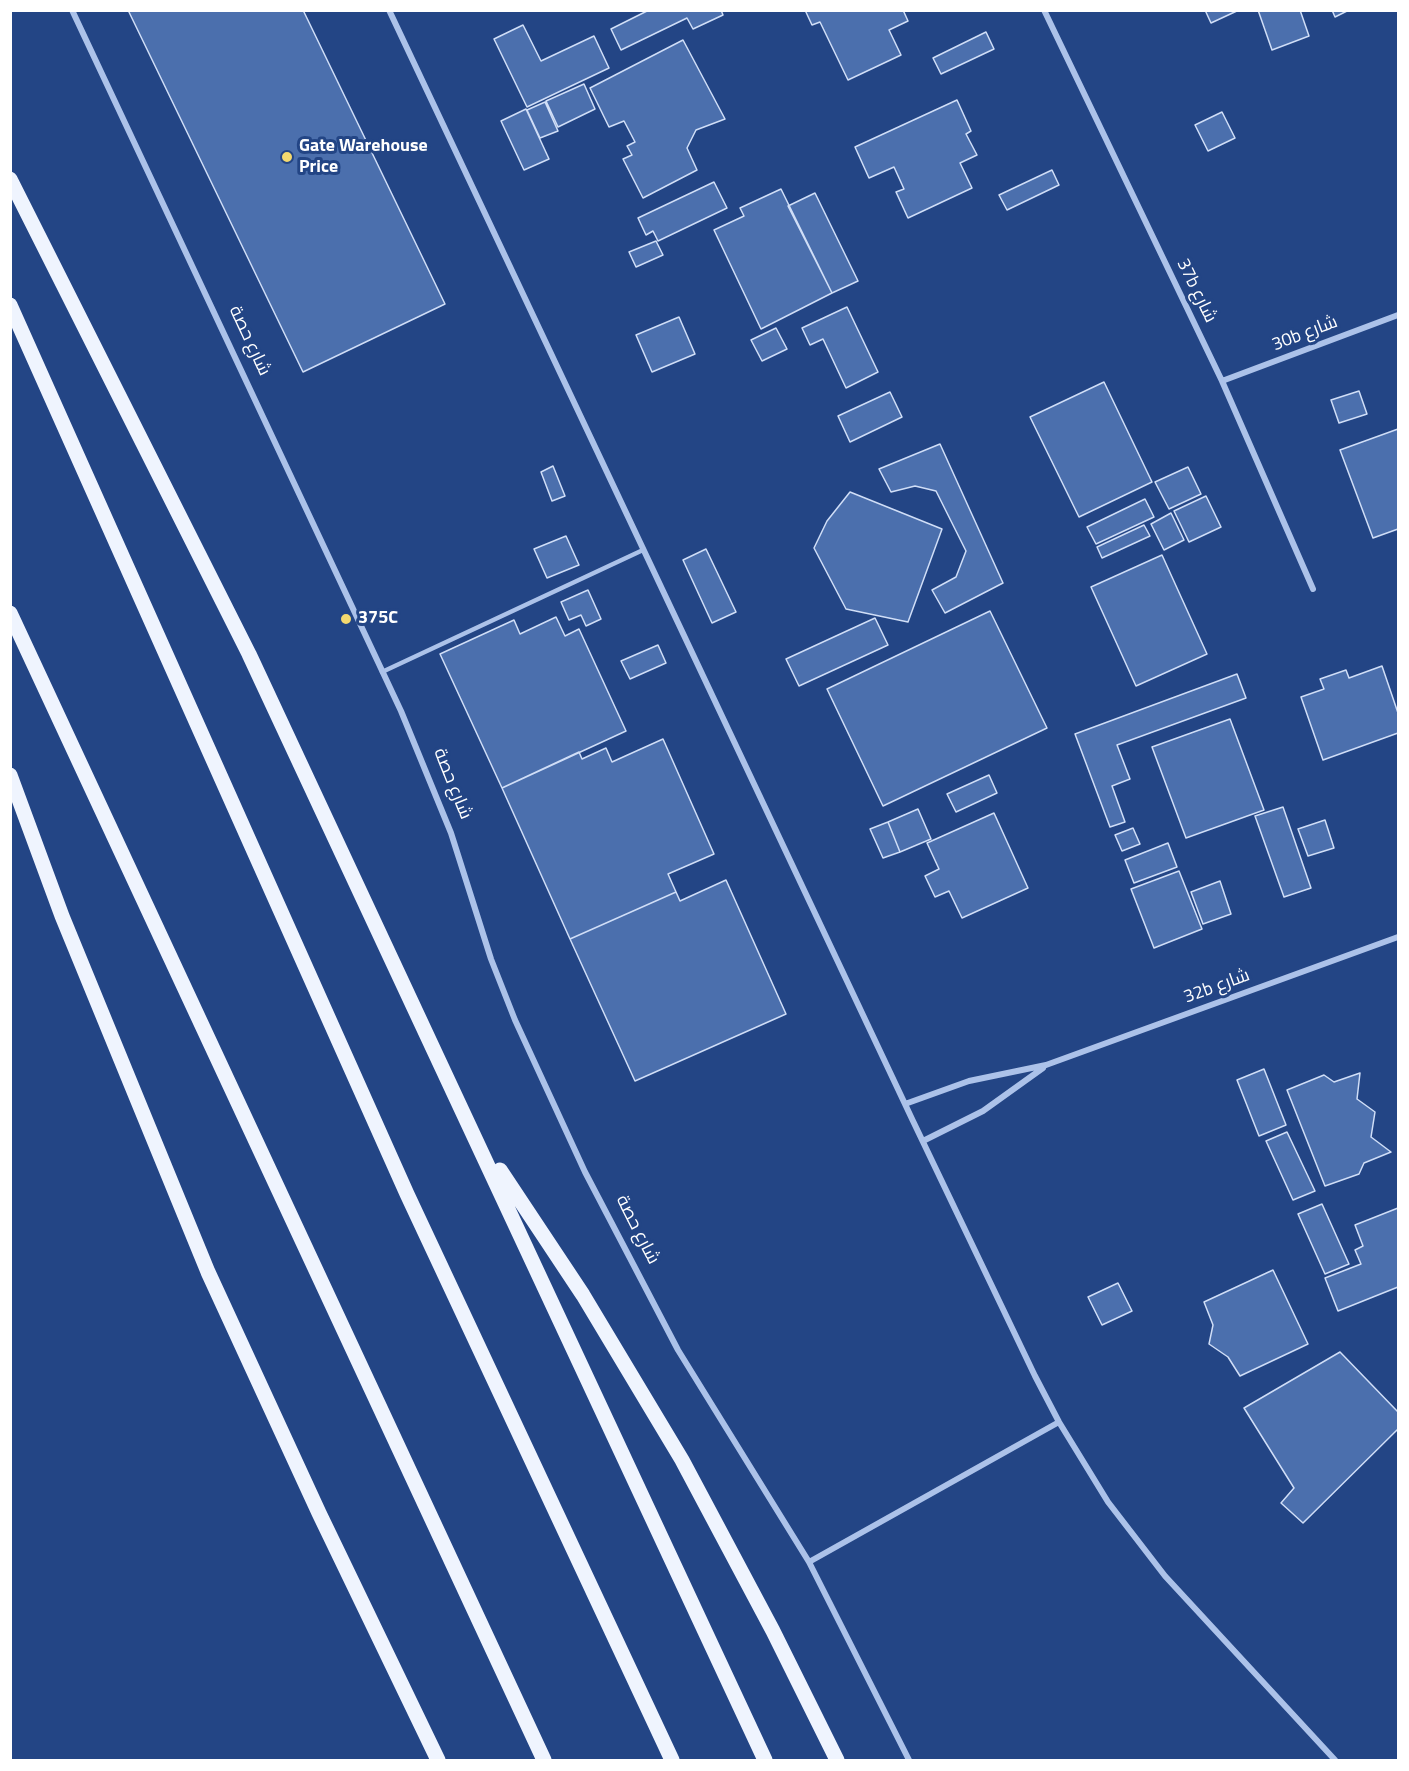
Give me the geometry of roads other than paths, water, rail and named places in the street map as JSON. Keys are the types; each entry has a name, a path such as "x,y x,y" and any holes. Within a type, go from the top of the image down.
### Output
{"main road":[{"path":"10,179 249,654 476,1134 765,1761"},
{"path":"10,305 422,1225 672,1761"},
{"path":"10,613 544,1761"},
{"path":"10,775 62,916 208,1272 319,1513 438,1761"},
{"path":"476,1134 583,1295 682,1460 738,1564 837,1761"}],"street":[{"name":"شارع حصة","path":"72,10 382,672 451,833 490,959 515,1020 585,1172 678,1350 809,1562 909,1761"},
{"path":"389,10 905,1104 1059,1422 1108,1502 1150,1557 1335,1761"},
{"name":"37b شارع","path":"1044,10 1222,381 1313,589"},
{"name":"30b شارع","path":"1222,381 1398,315"},
{"name":"32b شارع","path":"905,1104 969,1081 1046,1065 1398,937"},
{"name":"32b شارع","path":"923,1141 983,1110 1046,1065"},
{"path":"809,1562 1059,1422"}],"lane":[{"path":"382,672 643,550"}],"place":[{"name":"Gate Warehouse Price","path":"287,157"},
{"name":"375C","path":"346,619"}]}
